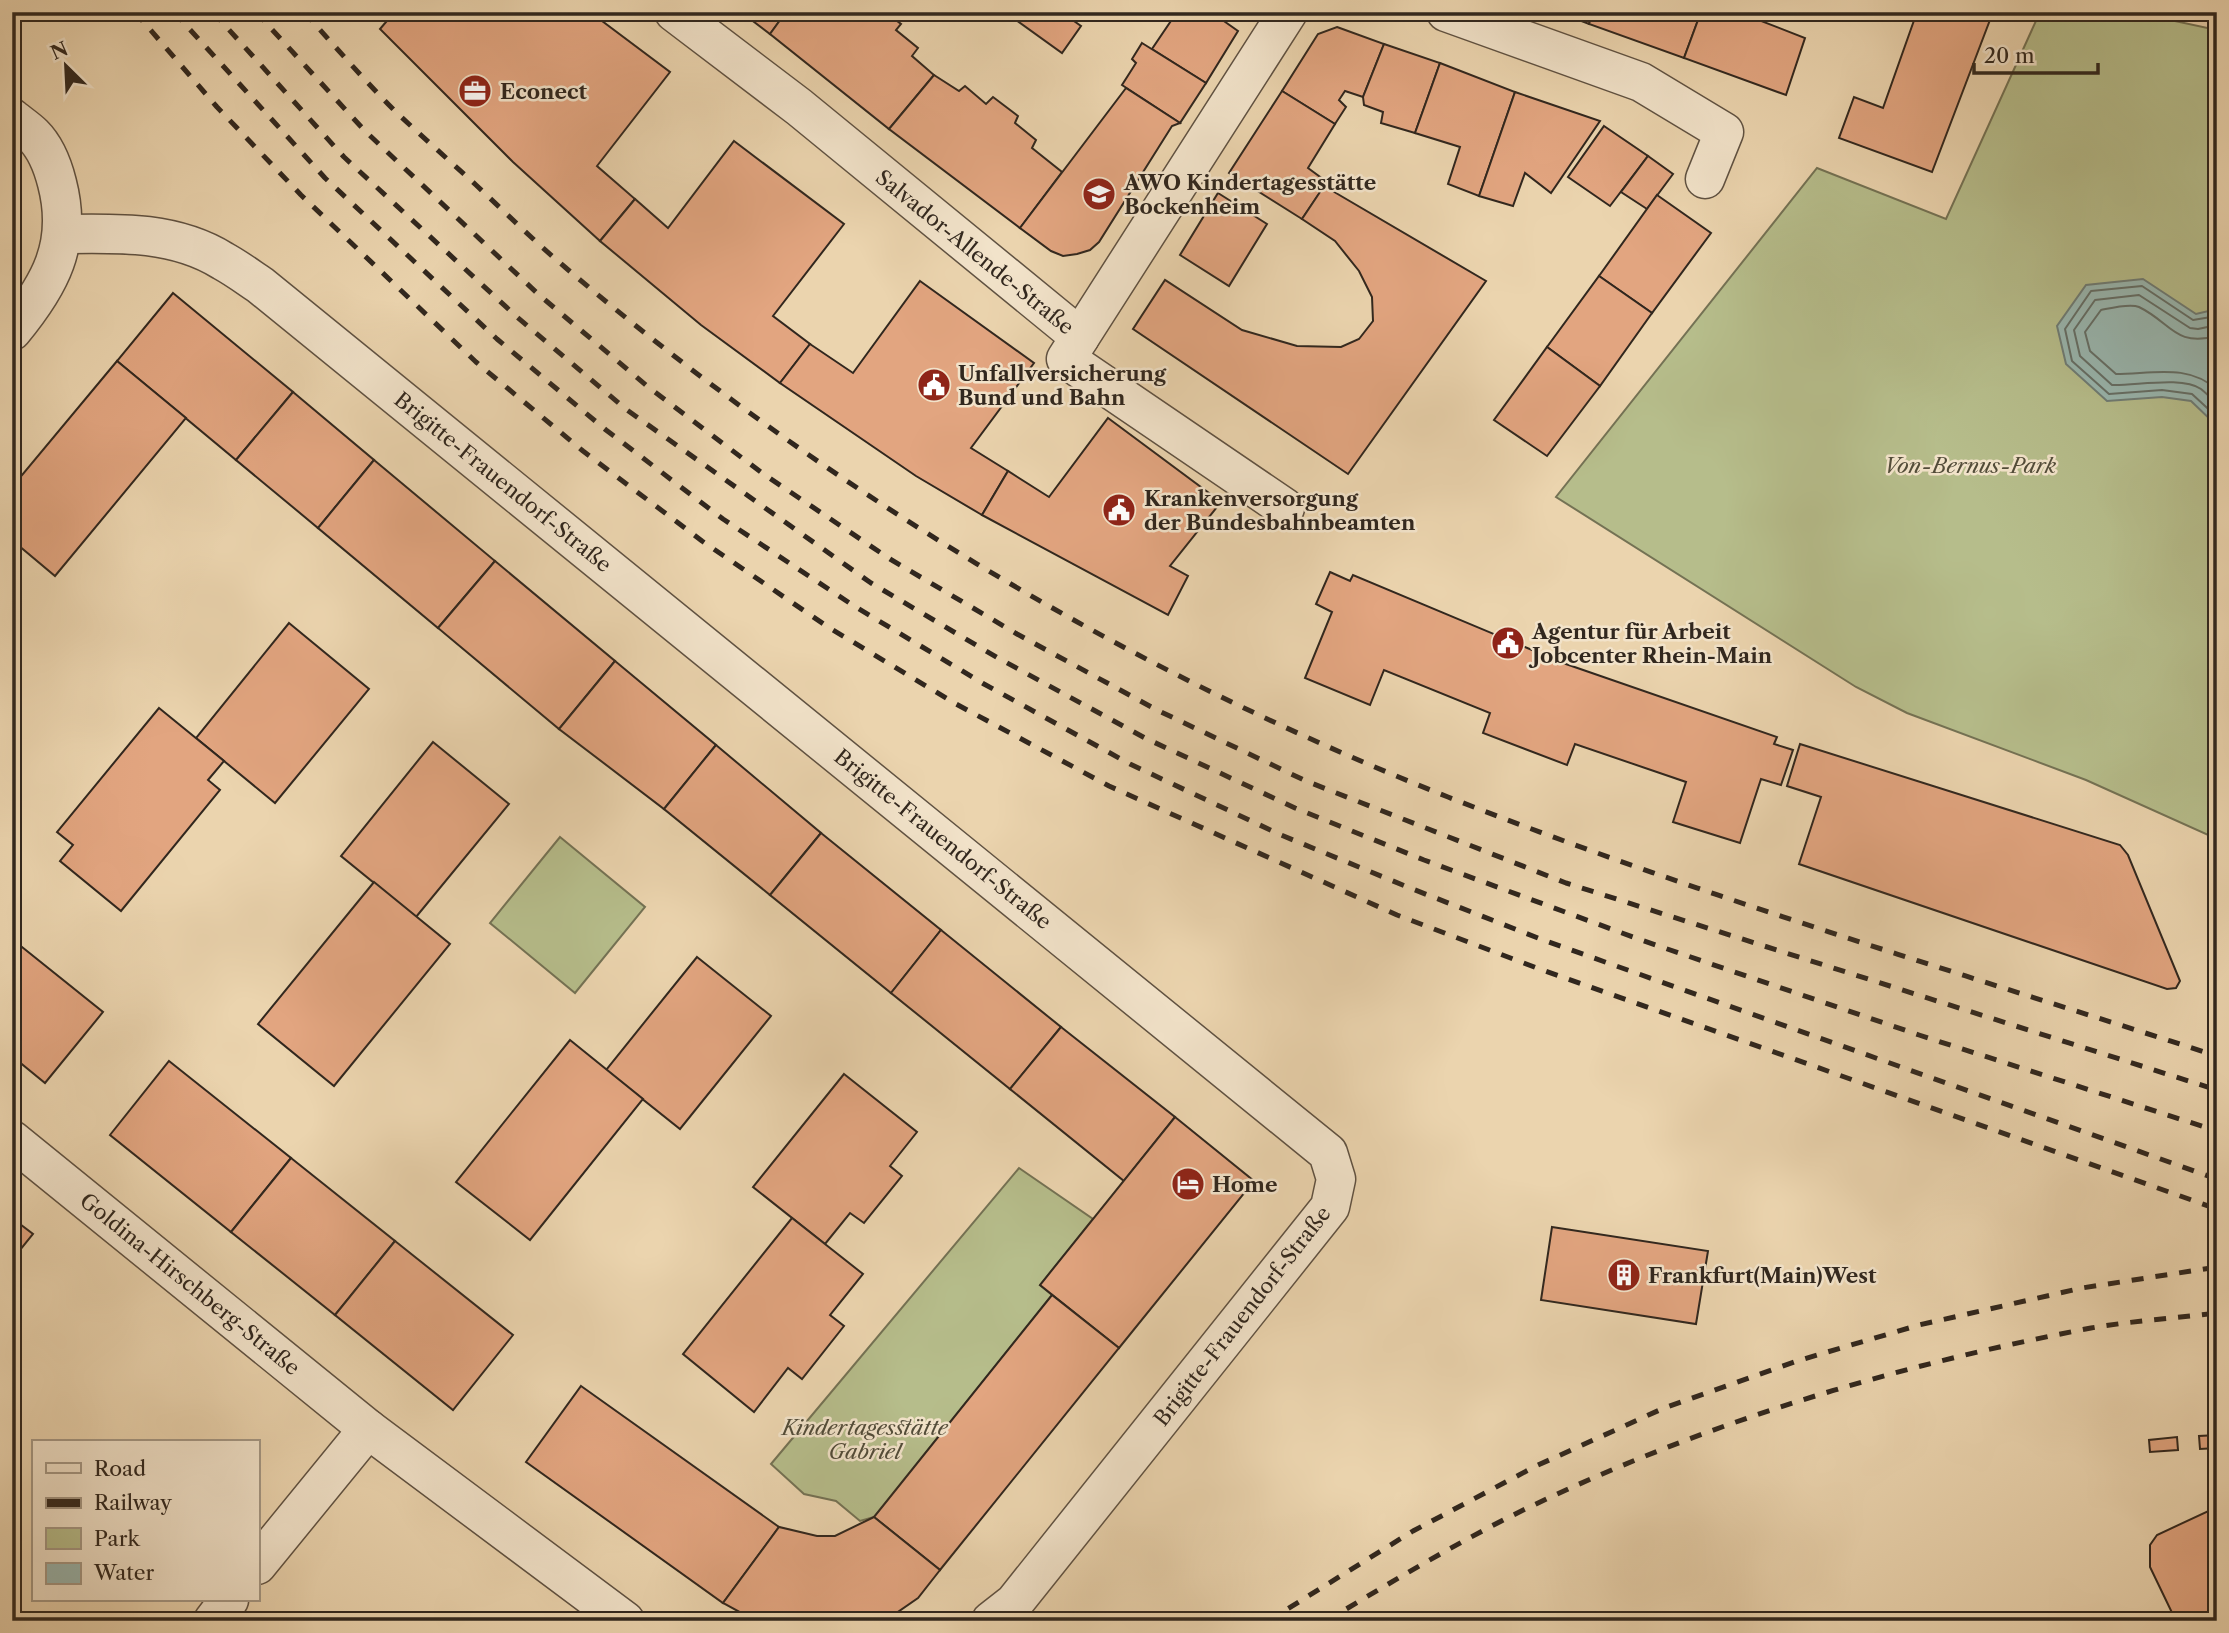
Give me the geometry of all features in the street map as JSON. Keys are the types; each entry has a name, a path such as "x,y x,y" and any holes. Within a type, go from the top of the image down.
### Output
{"street":[{"name":"Salvador-Allende-Straße","path":"674,12 799,107 1080,337 1066,359 1285,508"},
{"path":"1080,337 1288,12"},
{"path":"1446,12 1641,82 1724,132 1705,179"},
{"path":"12,331 35,303 53,270 63,234 61,201 52,166 24,128"},
{"name":"Brigitte-Frauendorf-Straße","path":"63,234 147,234 190,246 222,259 260,285 1328,1153 1336,1179 1330,1207 1014,1602 991,1621"},
{"name":"Goldina-Hirschberg-Straße","path":"12,1140 368,1429"},
{"path":"259,1563 368,1429 625,1621"},
{"path":"213,1621 227,1602"}],"green space":[{"name":"Von-Bernus-Park","path":"2040,12 2133,12 2217,30 2217,839 2086,780 1907,713 1856,687 1556,497 1817,168 1946,219"},
{"path":"560,837 645,907 575,993 490,923"},
{"name":"Kindertagesstätte Gabriel","path":"1019,1168 1093,1219 1040,1285 1052,1295 874,1517 860,1521 836,1501 804,1494 771,1464"}],"water":[{"path":"2143,279 2196,314 2217,309 2217,426 2191,401 2162,397 2107,401 2066,364 2057,326 2086,285"}],"building":[{"path":"383,12 590,12 670,72 597,166 635,199 600,241 513,162 380,29 386,22 379,15"},
{"path":"741,12 786,12 770,34"},
{"path":"786,12 885,12 901,24 896,30 918,48 912,56 934,75 889,129 770,34"},
{"path":"1005,12 1061,12 1081,26 1062,53"},
{"path":"1177,12 1211,12 1238,31 1206,83 1152,49"},
{"path":"1558,12 1593,12 1589,24"},
{"path":"1593,12 1701,12 1684,58 1589,24"},
{"path":"1701,12 1738,12 1805,38 1786,95 1684,58"},
{"path":"1917,12 1993,12 1932,172 1839,138 1854,97 1883,108"},
{"path":"1337,27 1384,44 1363,97 1345,91 1339,100 1346,107 1335,124 1282,91 1318,34"},
{"path":"1142,43 1206,83 1180,123 1122,85 1136,63 1132,59"},
{"path":"1384,44 1440,63 1415,133 1381,123 1383,112 1364,105 1363,97"},
{"path":"1440,63 1515,92 1479,196 1448,184 1460,147 1415,133"},
{"path":"934,75 959,91 965,86 986,104 993,97 1018,116 1015,123 1036,140 1032,148 1062,172 1020,228 889,129"},
{"path":"1126,88 1180,123 1172,126 1099,242 1090,250 1077,254 1063,256 1051,251 1020,228"},
{"path":"1282,91 1335,124 1308,168 1327,182 1302,219 1229,173"},
{"path":"1515,92 1600,121 1551,193 1525,173 1513,206 1479,196"},
{"path":"1604,126 1648,156 1610,206 1568,177"},
{"path":"734,141 844,224 773,316 810,344 780,383 701,325 600,241 635,199 668,228"},
{"path":"1648,156 1673,174 1647,209 1621,192"},
{"path":"1324,186 1486,281 1348,474 1133,329 1165,280 1242,330 1297,346 1341,347 1359,339 1373,321 1372,297 1359,271 1335,241 1302,219"},
{"path":"1218,193 1267,224 1229,286 1180,255"},
{"path":"1657,195 1711,233 1652,313 1599,276"},
{"path":"1599,276 1652,313 1600,386 1547,347"},
{"path":"920,281 1034,363 971,448 1008,471 982,515 916,476 780,383 810,344 853,373"},
{"path":"173,293 293,392 236,460 117,361"},
{"path":"1547,347 1600,386 1547,456 1494,420"},
{"path":"117,361 186,418 55,576 12,540 12,487"},
{"path":"293,392 374,460 318,528 236,460"},
{"path":"1108,418 1221,502 1170,566 1188,576 1168,615 982,515 1008,471 1049,497"},
{"path":"374,460 495,561 438,628 318,528"},
{"path":"495,561 615,661 559,729 438,628"},
{"path":"1330,572 1350,581 1353,575 1563,663 1777,737 1774,744 1793,750 1781,785 1761,779 1740,843 1673,822 1686,782 1575,744 1567,765 1483,733 1490,713 1384,670 1370,705 1305,678 1332,612 1316,604"},
{"path":"289,623 369,689 275,803 196,738"},
{"path":"615,661 716,745 664,809 559,729"},
{"path":"159,708 224,761 208,780 220,790 121,911 60,861 73,845 57,832"},
{"path":"433,742 509,804 416,917 341,856"},
{"path":"1800,744 2120,845 2128,855 2180,981 2176,988 2167,989 1799,864 1821,797 1787,786"},
{"path":"716,745 821,833 770,895 664,809"},
{"path":"821,833 941,930 891,993 770,895"},
{"path":"374,882 450,944 334,1086 258,1024"},
{"path":"941,930 1061,1027 1010,1089 891,993"},
{"path":"12,939 103,1012 45,1083 12,1056"},
{"path":"697,957 771,1016 680,1129 606,1070"},
{"path":"1061,1027 1175,1117 1124,1181 1010,1089"},
{"path":"570,1040 643,1099 530,1240 456,1182"},
{"path":"169,1061 291,1158 231,1232 110,1135"},
{"path":"844,1074 917,1132 890,1166 902,1176 864,1223 850,1213 825,1244 753,1187"},
{"path":"1175,1117 1254,1181 1119,1348 1040,1285"},
{"path":"291,1158 395,1241 335,1315 231,1232"},
{"path":"12,1218 33,1234 12,1260"},
{"path":"792,1218 863,1274 830,1315 844,1326 802,1379 788,1368 754,1412 683,1354"},
{"name":"Frankfurt(Main)West","path":"1552,1227 1708,1251 1696,1324 1541,1300"},
{"path":"395,1241 513,1335 453,1410 335,1315"},
{"path":"1052,1295 1119,1348 940,1570 874,1517"},
{"path":"581,1386 779,1527 723,1603 526,1462"},
{"path":"2217,1435 2217,1448 2200,1449 2199,1436"},
{"path":"2177,1437 2178,1450 2150,1452 2149,1440"},
{"path":"2217,1507 2217,1621 2176,1621 2150,1567 2150,1545 2157,1535"},
{"path":"874,1517 940,1570 918,1598 889,1618 881,1621 756,1621 723,1603 779,1527 817,1536 835,1536"}],"railway":[{"path":"135,12 217,107 301,195 476,362 583,451 702,541 828,627 956,704 1109,786 1397,915 1537,968 2217,1209"},
{"path":"174,12 325,178 497,339 606,430 723,519 854,606 984,684 1130,764 1281,835 1410,888 1543,940 2217,1179"},
{"path":"213,12 344,157 517,317 627,410 871,583 998,658 1145,738 1295,808 1424,860 1641,940 1919,1035 2217,1131"},
{"path":"256,12 365,131 538,294 647,386 762,473 890,559 1017,634 1157,710 1306,781 1566,883 2217,1090"},
{"path":"304,12 404,120 554,258 666,350 770,427 876,500 985,569 1097,633 1212,692 1329,747 1543,833 1734,901 2217,1056"},
{"path":"1268,1621 1413,1531 1536,1466 1664,1408 1797,1361 1919,1325 2082,1288 2217,1267"},
{"path":"1326,1621 1438,1556 1553,1496 1683,1441 1749,1417 1885,1376 2022,1342 2091,1328 2217,1313"}],"place":[{"name":"Econect","path":"475,91"},
{"name":"AWO Kindertagesstätte Bockenheim","path":"1099,194"},
{"name":"Unfallversicherung Bund und Bahn","path":"934,385"},
{"name":"Krankenversorgung der Bundesbahnbeamten","path":"1119,510"},
{"name":"Agentur für Arbeit Jobcenter Rhein-Main","path":"1508,643"},
{"name":"Home","path":"1188,1184"},
{"name":"Frankfurt(Main)West","path":"1624,1275"}]}
